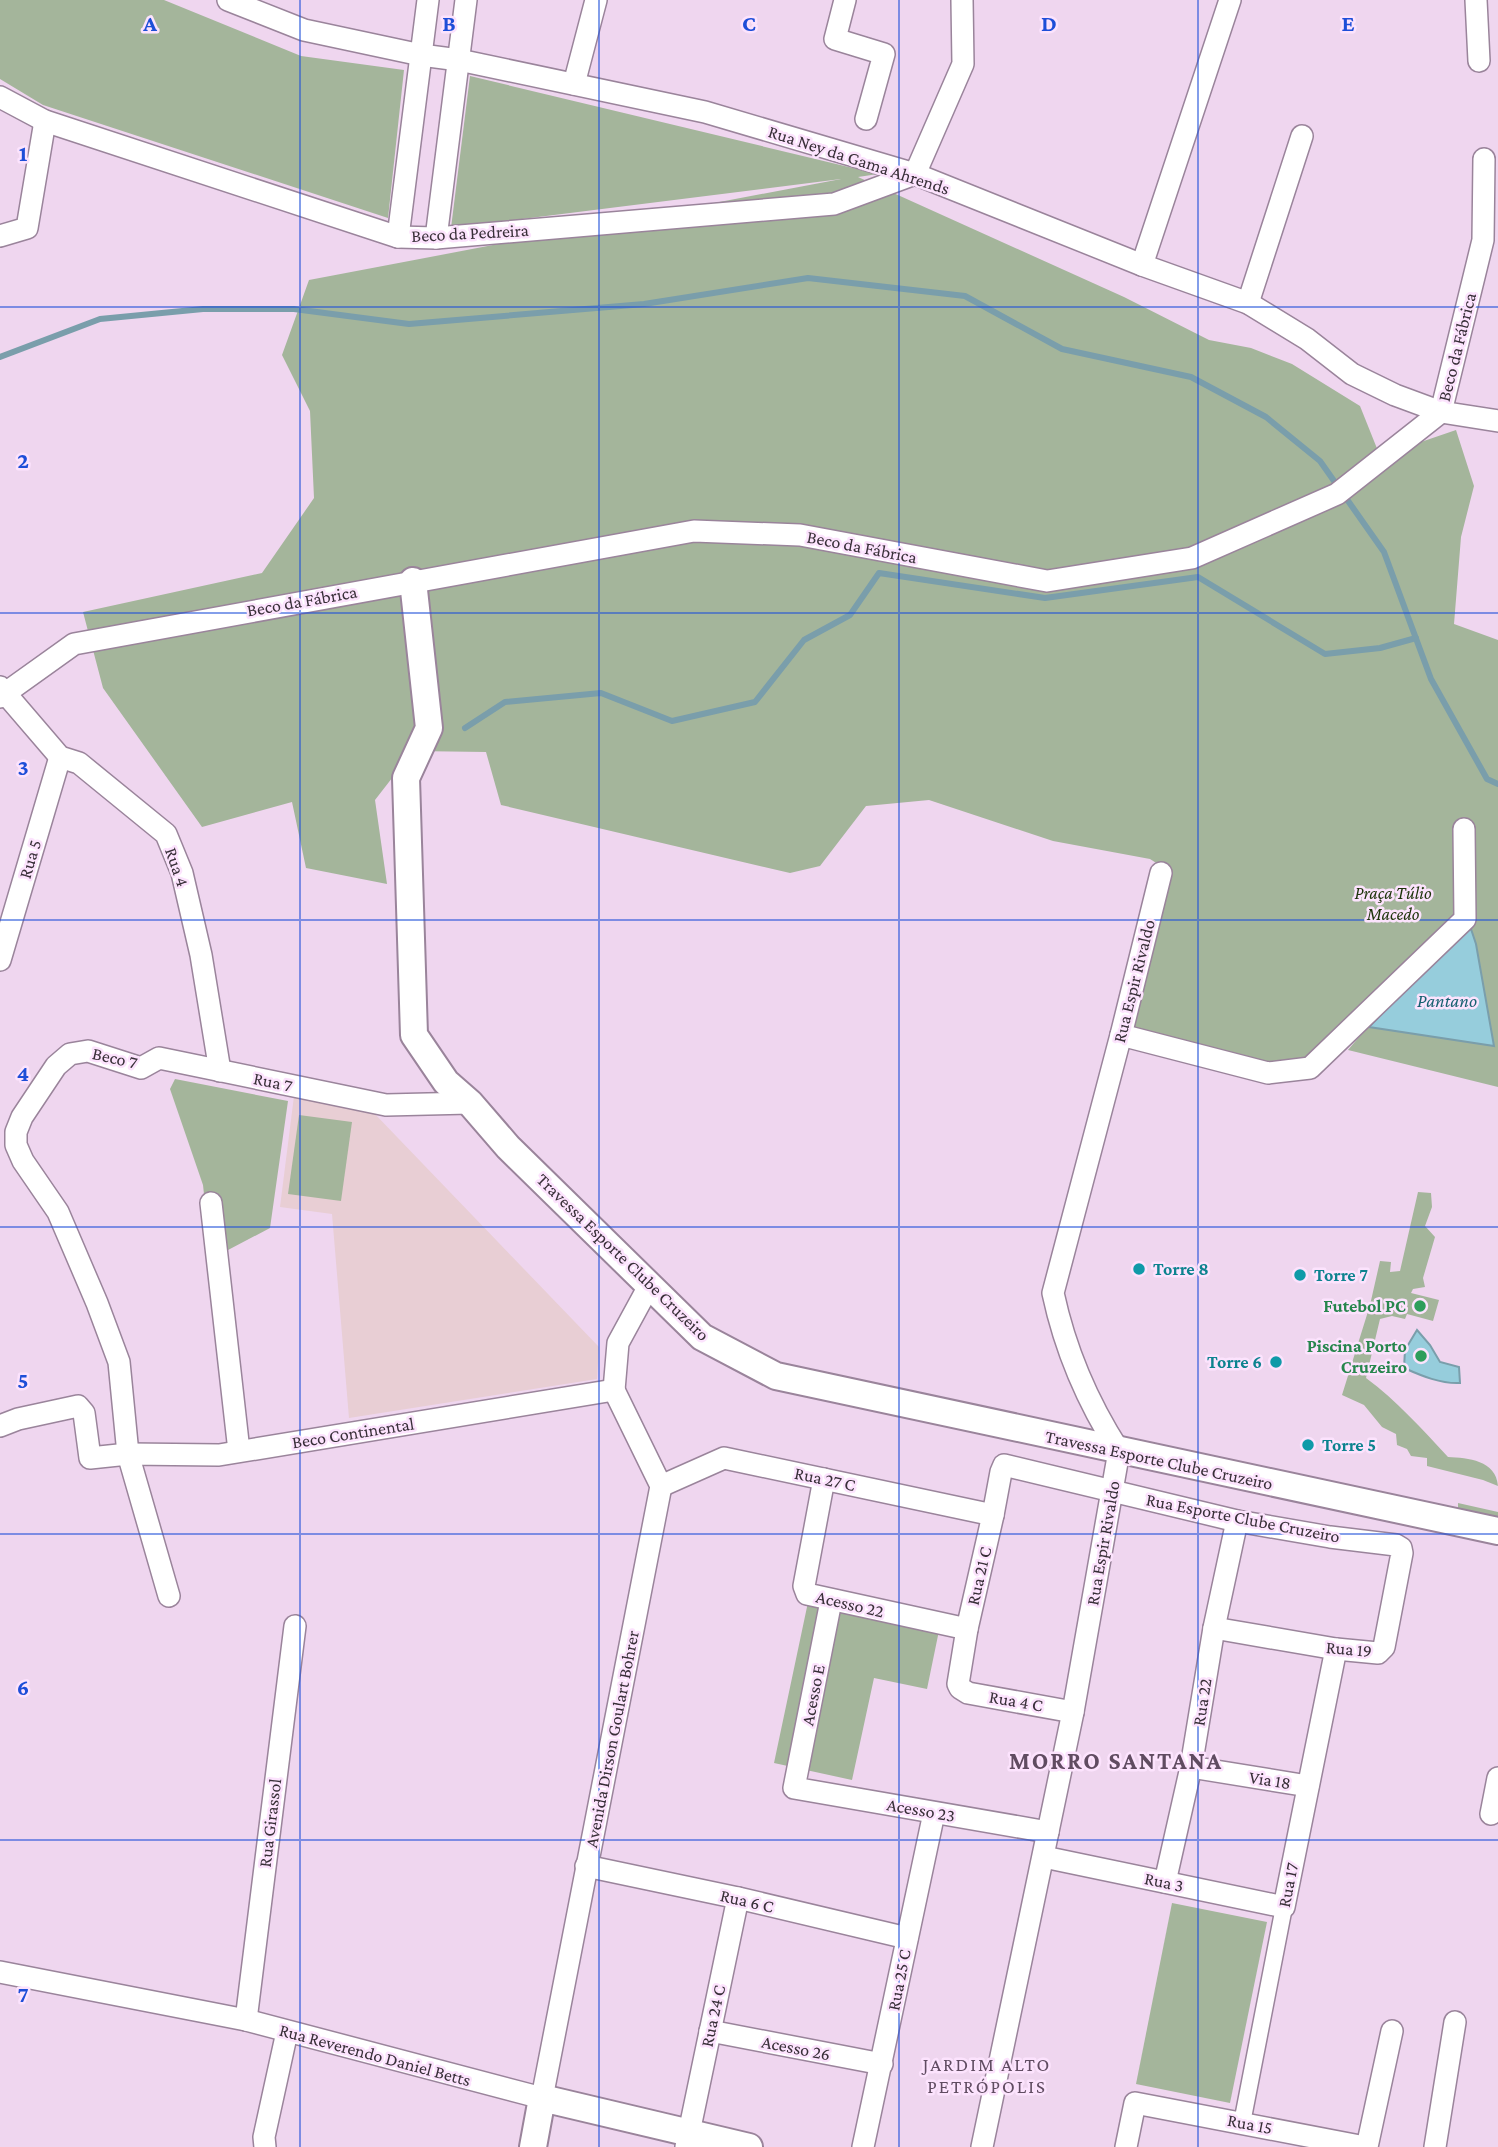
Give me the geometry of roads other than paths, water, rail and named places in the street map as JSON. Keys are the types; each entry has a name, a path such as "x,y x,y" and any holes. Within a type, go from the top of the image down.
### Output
{"street":[{"name":"Rua Ney da Gama Ahrends","path":"228,0 304,30 705,112 915,174 1142,265 1248,303 1307,339 1352,374 1395,395 1441,412 1498,421"},
{"path":"398,237 428,0"},
{"path":"436,238 466,0"},
{"path":"575,84 596,0"},
{"path":"845,0 835,39 884,54 866,119"},
{"path":"915,174 963,64 962,0"},
{"path":"1142,265 1230,0"},
{"path":"1476,0 1479,61"},
{"name":"Beco da Pedreira","path":"0,97 45,121 398,237 436,238 834,204 915,174"},
{"path":"0,236 27,228 45,121"},
{"path":"1248,303 1302,136"},
{"name":"Beco da Fábrica","path":"2,692 74,643 694,531 800,535 1047,581 1192,558 1341,491 1441,412 1483,240 1484,159"},
{"name":"Travessa Esporte Clube Cruzeiro","path":"414,581 429,728 407,778 414,1035 446,1082 470,1103 508,1147 702,1337 776,1376 1498,1531"},
{"name":"Rua 4","path":"2,692 60,757 79,763 166,834 181,873 201,955 220,1071"},
{"name":"Rua 5","path":"0,960 60,757"},
{"path":"1121,1035 1268,1073 1310,1068 1465,919 1464,829"},
{"name":"Rua Espir Rivaldo","path":"982,2147 1073,1712 1119,1451 1097,1417 1060,1328 1053,1293 1161,873"},
{"name":"Beco 7","path":"128,1454 118,1363 97,1303 58,1212 23,1161 16,1146 16,1132 22,1117 56,1066 71,1054 88,1051 141,1068 159,1058"},
{"name":"Rua 7","path":"159,1058 386,1105 470,1103"},
{"path":"211,1203 239,1451"},
{"path":"649,1286 618,1343 614,1390 661,1486"},
{"name":"Beco Continental","path":"0,1426 18,1419 78,1406 84,1413 90,1458 128,1454 219,1455 614,1390"},
{"path":"128,1454 169,1596"},
{"name":"Rua 27 C","path":"661,1486 724,1458 993,1515"},
{"name":"Rua Esporte Clube Cruzeiro","path":"1004,1465 1237,1521 1396,1545 1401,1548"},
{"name":"Rua 21 C","path":"960,1688 957,1679 1000,1472 1004,1465"},
{"name":"Acesso 22","path":"824,1479 804,1586 807,1594 967,1629"},
{"name":"Avenida Dirson Goulart Bohrer","path":"542,2098 661,1486"},
{"name":"Rua 22","path":"1165,1882 1191,1767 1213,1628 1237,1521"},
{"name":"Rua 19","path":"1213,1628 1336,1649 1374,1654 1382,1651 1401,1548"},
{"name":"Acesso E","path":"794,1788 831,1601"},
{"name":"Rua Girassol","path":"246,2020 295,1626"},
{"name":"Rua 17","path":"1242,2123 1336,1649"},
{"name":"Rua 4 C","path":"960,1688 968,1692 1073,1712"},
{"name":"Via 18","path":"1191,1767 1308,1786"},
{"path":"1491,1814 1498,1778"},
{"name":"Acesso 23","path":"794,1788 1048,1832"},
{"name":"Rua 25 C","path":"863,2147 934,1813"},
{"name":"Rua 3","path":"1044,1857 1284,1907"},
{"name":"Rua 6 C","path":"586,1866 907,1938"},
{"name":"Rua 24 C","path":"688,2140 738,1898"},
{"name":"Rua Reverendo Daniel Betts","path":"0,1972 246,2020 542,2098 688,2140 749,2147"},
{"path":"1435,2147 1455,2022"},
{"name":"Acesso 26","path":"710,2031 881,2064"},
{"path":"1366,2147 1392,2031"},
{"path":"265,2147 264,2137 287,2032"},
{"path":"533,2147 542,2098"},
{"name":"Rua 15","path":"1126,2147 1135,2103 1366,2147"}],"water":[{"name":"Pantano","path":"1471,929 1494,1046 1369,1027 1449,943"},
{"name":"Piscina Porto Cruzeiro","path":"1417,1330 1440,1362 1459,1367 1460,1383 1439,1381 1404,1368 1405,1350"}],"waterway":[{"path":"0,357 100,319 203,309 294,309 409,324 644,304 808,278 965,296 1062,349 1191,377 1266,417 1320,461 1384,552 1431,679 1487,779 1498,784"},
{"path":"465,728 505,702 601,693 672,721 755,702 804,640 850,615 879,573 1045,598 1198,577 1325,654 1380,648 1416,638"}],"place":[{"name":"Torre 8","path":"1139,1269"},
{"name":"Torre 7","path":"1300,1275"},
{"name":"Futebol PC","path":"1420,1306"},
{"name":"Piscina Porto Cruzeiro","path":"1421,1356"},
{"name":"Torre 6","path":"1276,1362"},
{"name":"Torre 5","path":"1308,1445"}],"district":[{"name":"MORRO SANTANA","path":"1116,1761"},
{"name":"JARDIM ALTO PETRÓPOLIS","path":"987,2075"}],"park label":[{"name":"Praça Túlio Macedo","path":"1393,903"}]}
